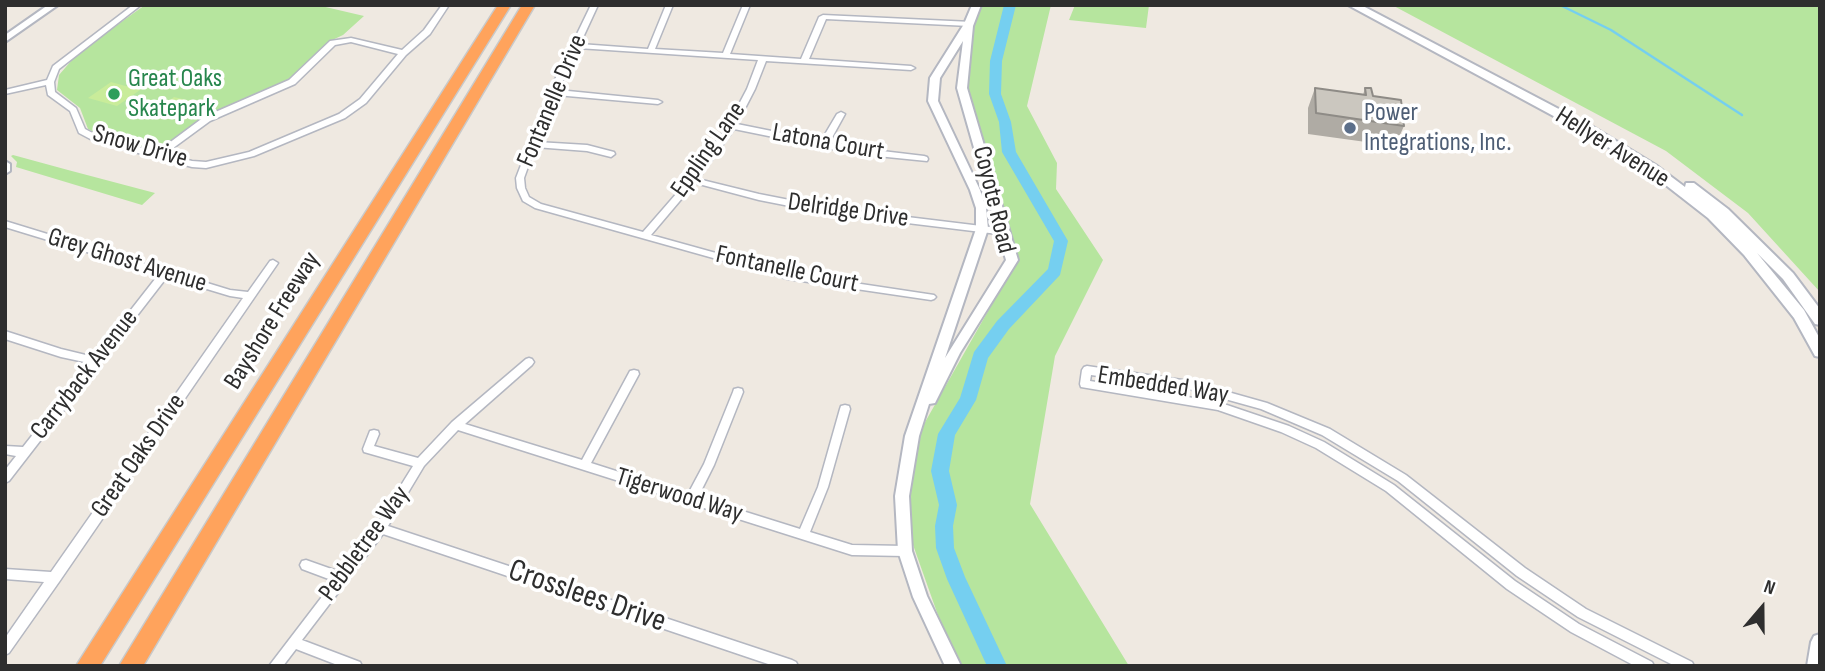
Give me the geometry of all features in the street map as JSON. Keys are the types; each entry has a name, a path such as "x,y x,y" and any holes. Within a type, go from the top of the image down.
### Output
{"highway":[{"name":"Bayshore Freeway","path":"87,666 505,5"},
{"name":"Bayshore Freeway","path":"130,666 529,5"}],"main road":[{"name":"Hellyer Avenue","path":"1353,5 1394,22"},
{"name":"Hellyer Avenue","path":"1369,5 1394,22 1658,167 1733,221 1788,276 1820,320"},
{"name":"Hellyer Avenue","path":"1658,167 1749,252 1799,314 1820,352"}],"street":[{"path":"5,92 50,82 56,68 72,54 138,5"},
{"name":"Snow Drive","path":"50,82 51,93 73,110 76,123 83,133 99,140 192,164 231,161 330,122 363,101 403,52 427,32 446,5"},
{"name":"Fontanelle Drive","path":"595,5 553,92 520,178 526,199 538,206 645,236"},
{"path":"650,52 670,5"},
{"path":"726,55 747,5"},
{"name":"Coyote Road","path":"953,666 920,597 905,551 902,496 912,436 982,229 981,208 975,190 933,101 935,78 969,24 977,5"},
{"path":"5,39 51,6"},
{"path":"804,61 823,17 969,24"},
{"name":"Coyote Road","path":"912,436 955,350 1012,260 962,88 969,24"},
{"path":"159,155 207,119 292,82 333,43 351,40 403,52"},
{"path":"575,46 911,68"},
{"name":"Eppling Lane","path":"645,236 693,180 732,126 751,89 762,58"},
{"path":"553,92 658,102"},
{"path":"824,144 841,114"},
{"name":"Latona Court","path":"732,126 923,159"},
{"path":"532,144 587,148 611,154"},
{"path":"5,164 5,171"},
{"name":"Delridge Drive","path":"693,180 825,210 1006,232"},
{"name":"Grey Ghost Avenue","path":"5,223 230,293 250,296"},
{"name":"Fontanelle Court","path":"645,236 788,276 931,297"},
{"name":"Great Oaks Drive","path":"5,649 273,263"},
{"name":"Carryback Avenue","path":"5,478 165,273"},
{"path":"5,335 96,361"},
{"name":"Pebbletree Way","path":"275,666 381,528 420,463 456,425 530,362"},
{"name":"Embedded Way","path":"1648,666 1554,614 1511,585 1390,488 1320,445 1285,429 1217,406 1085,384 1087,370 1189,385 1263,406 1326,432 1402,478 1521,572 1581,613 1688,666"},
{"path":"584,466 634,374"},
{"path":"691,499 709,465 738,392"},
{"path":"803,535 823,487 845,409"},
{"name":"Tigerwood Way","path":"456,425 852,550 905,551"},
{"path":"374,434 368,449 420,463"},
{"path":"5,450 25,452"},
{"name":"Crosslees Drive","path":"381,528 792,666"},
{"path":"306,565 341,578"},
{"path":"5,573 54,578"},
{"path":"293,642 356,666"}],"green space":[{"path":"145,5 317,5 364,16 343,35 328,42 286,83 208,114 159,151 103,137 88,129 80,108 57,90 59,75 78,53"},
{"path":"981,5 1051,5 1027,106 1057,163 1056,189 1103,260 1055,356 1030,504 1129,666 956,666 912,542 909,494 920,431 1017,260 967,89 974,23"},
{"path":"1075,5 1149,5 1146,28 1069,20"},
{"path":"1392,5 1820,5 1820,292 1748,213 1666,151"},
{"name":"Great Oaks Skatepark","path":"111,82 140,90 117,106 88,98"},
{"path":"174,97 204,104 184,120 154,112"},
{"path":"11,156 155,193 142,205 16,167 17,162"}],"building":[{"path":"1315,88 1366,95 1365,88 1371,88 1373,96 1401,100 1404,126 1316,113"}],"waterway":[{"path":"997,666 956,579 945,548 944,526 948,505 940,471 947,434 968,400 980,356 1003,325 1055,271 1061,241 1009,152 1005,122 995,94 996,61 1010,5"},
{"path":"1560,5 1611,30 1742,115"}],"place":[{"name":"Great Oaks Skatepark","path":"114,94"},
{"name":"Power Integrations, Inc.","path":"1350,128"}]}
